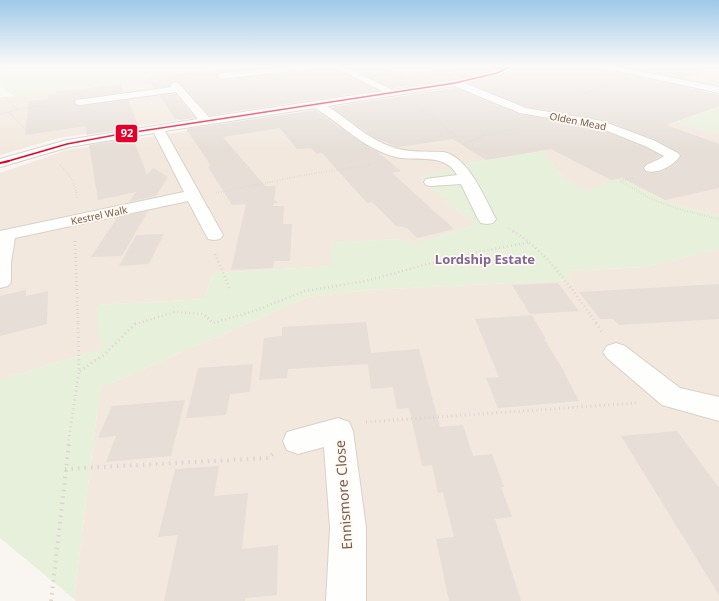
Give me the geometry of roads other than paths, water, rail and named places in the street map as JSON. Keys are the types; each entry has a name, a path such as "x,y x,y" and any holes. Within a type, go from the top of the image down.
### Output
{"street":[{"path":"80,102 135,94"},
{"path":"182,94 206,121"},
{"path":"0,163 44,150 90,139 386,94"},
{"name":"Olden Mead","path":"485,94 518,110 598,123 649,143 673,156 663,164 651,168"},
{"path":"106,99 112,111"},
{"path":"318,105 365,138 386,150 401,154 444,156 459,166 487,220"},
{"path":"158,128 214,235"},
{"path":"431,182 466,179"},
{"name":"Kestrel Walk","path":"1,282 3,236 192,195"},
{"path":"616,352 672,397 719,409"},
{"name":"Ennismore Close","path":"298,441 338,431 348,528 346,601"}],"district":[{"name":"Lordship Estate","path":"485,259"}]}
